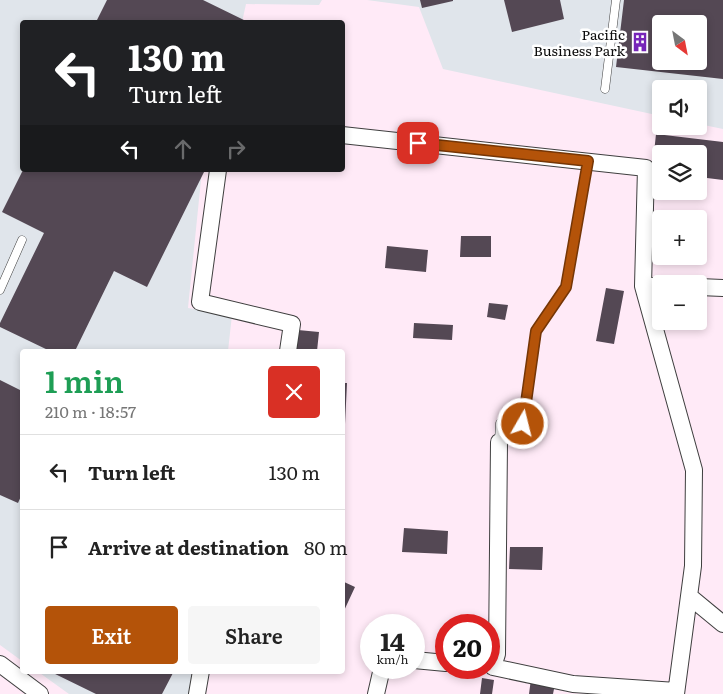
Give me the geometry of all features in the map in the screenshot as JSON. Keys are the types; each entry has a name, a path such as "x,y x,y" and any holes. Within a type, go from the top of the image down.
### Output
{"street":[{"path":"345,135 646,168 643,286 694,470 693,566 676,692 573,684 500,669"},
{"path":"218,172 200,302 292,324 288,349"},
{"path":"643,286 652,286"},
{"path":"707,287 723,288"},
{"path":"497,614 499,442"},
{"path":"689,596 723,624"},
{"path":"0,664 40,694"},
{"path":"198,694 201,674"},
{"path":"376,694 379,679"}],"lane":[{"path":"605,88 616,0"},
{"path":"499,442 500,423 523,424 536,331 566,287 588,161"},
{"path":"0,290 22,240"}],"shaded area":[{"path":"0,0 322,0 319,5 246,4 242,20 20,20 20,172 202,172 188,308 232,315 228,349 20,349 20,660 0,645"},
{"path":"367,0 723,0 723,129 707,126 707,80 652,80 652,114 443,69 419,7"},
{"path":"41,674 192,674 189,694 69,694"}],"building":[{"path":"107,0 203,0 244,20 97,20"},
{"path":"420,0 453,0 453,1 422,8"},
{"path":"504,0 560,0 564,19 512,32"},
{"name":"Pacific Business Park","path":"624,0 723,0 723,79 616,67"},
{"path":"656,135 723,142 723,180 707,178 707,145 655,145"},
{"path":"22,172 204,172 147,287 114,271 76,349 46,349 0,327 0,323 44,233 2,212"},
{"path":"461,236 491,236 491,257 460,257"},
{"path":"387,246 428,250 426,272 385,268"},
{"path":"606,288 624,291 614,344 596,341"},
{"path":"489,303 508,305 505,320 487,317"},
{"path":"414,323 453,325 452,340 413,338"},
{"path":"298,330 319,332 317,349 295,349"},
{"path":"0,380 20,390 20,498 18,503 0,495"},
{"path":"345,383 347,383 345,424"},
{"path":"404,528 448,531 447,554 402,552"},
{"path":"510,547 543,547 542,570 509,569"},
{"path":"345,582 355,587 345,609"},
{"path":"55,674 172,674 162,694 96,694"},
{"path":"482,679 494,680 492,694 480,694"},
{"path":"531,679 555,684 553,694 529,694"}],"place":[{"name":"Pacific Business Park","path":"640,42"}],"route":[{"path":"418,143 588,161 566,287 536,331 523,424"}]}
